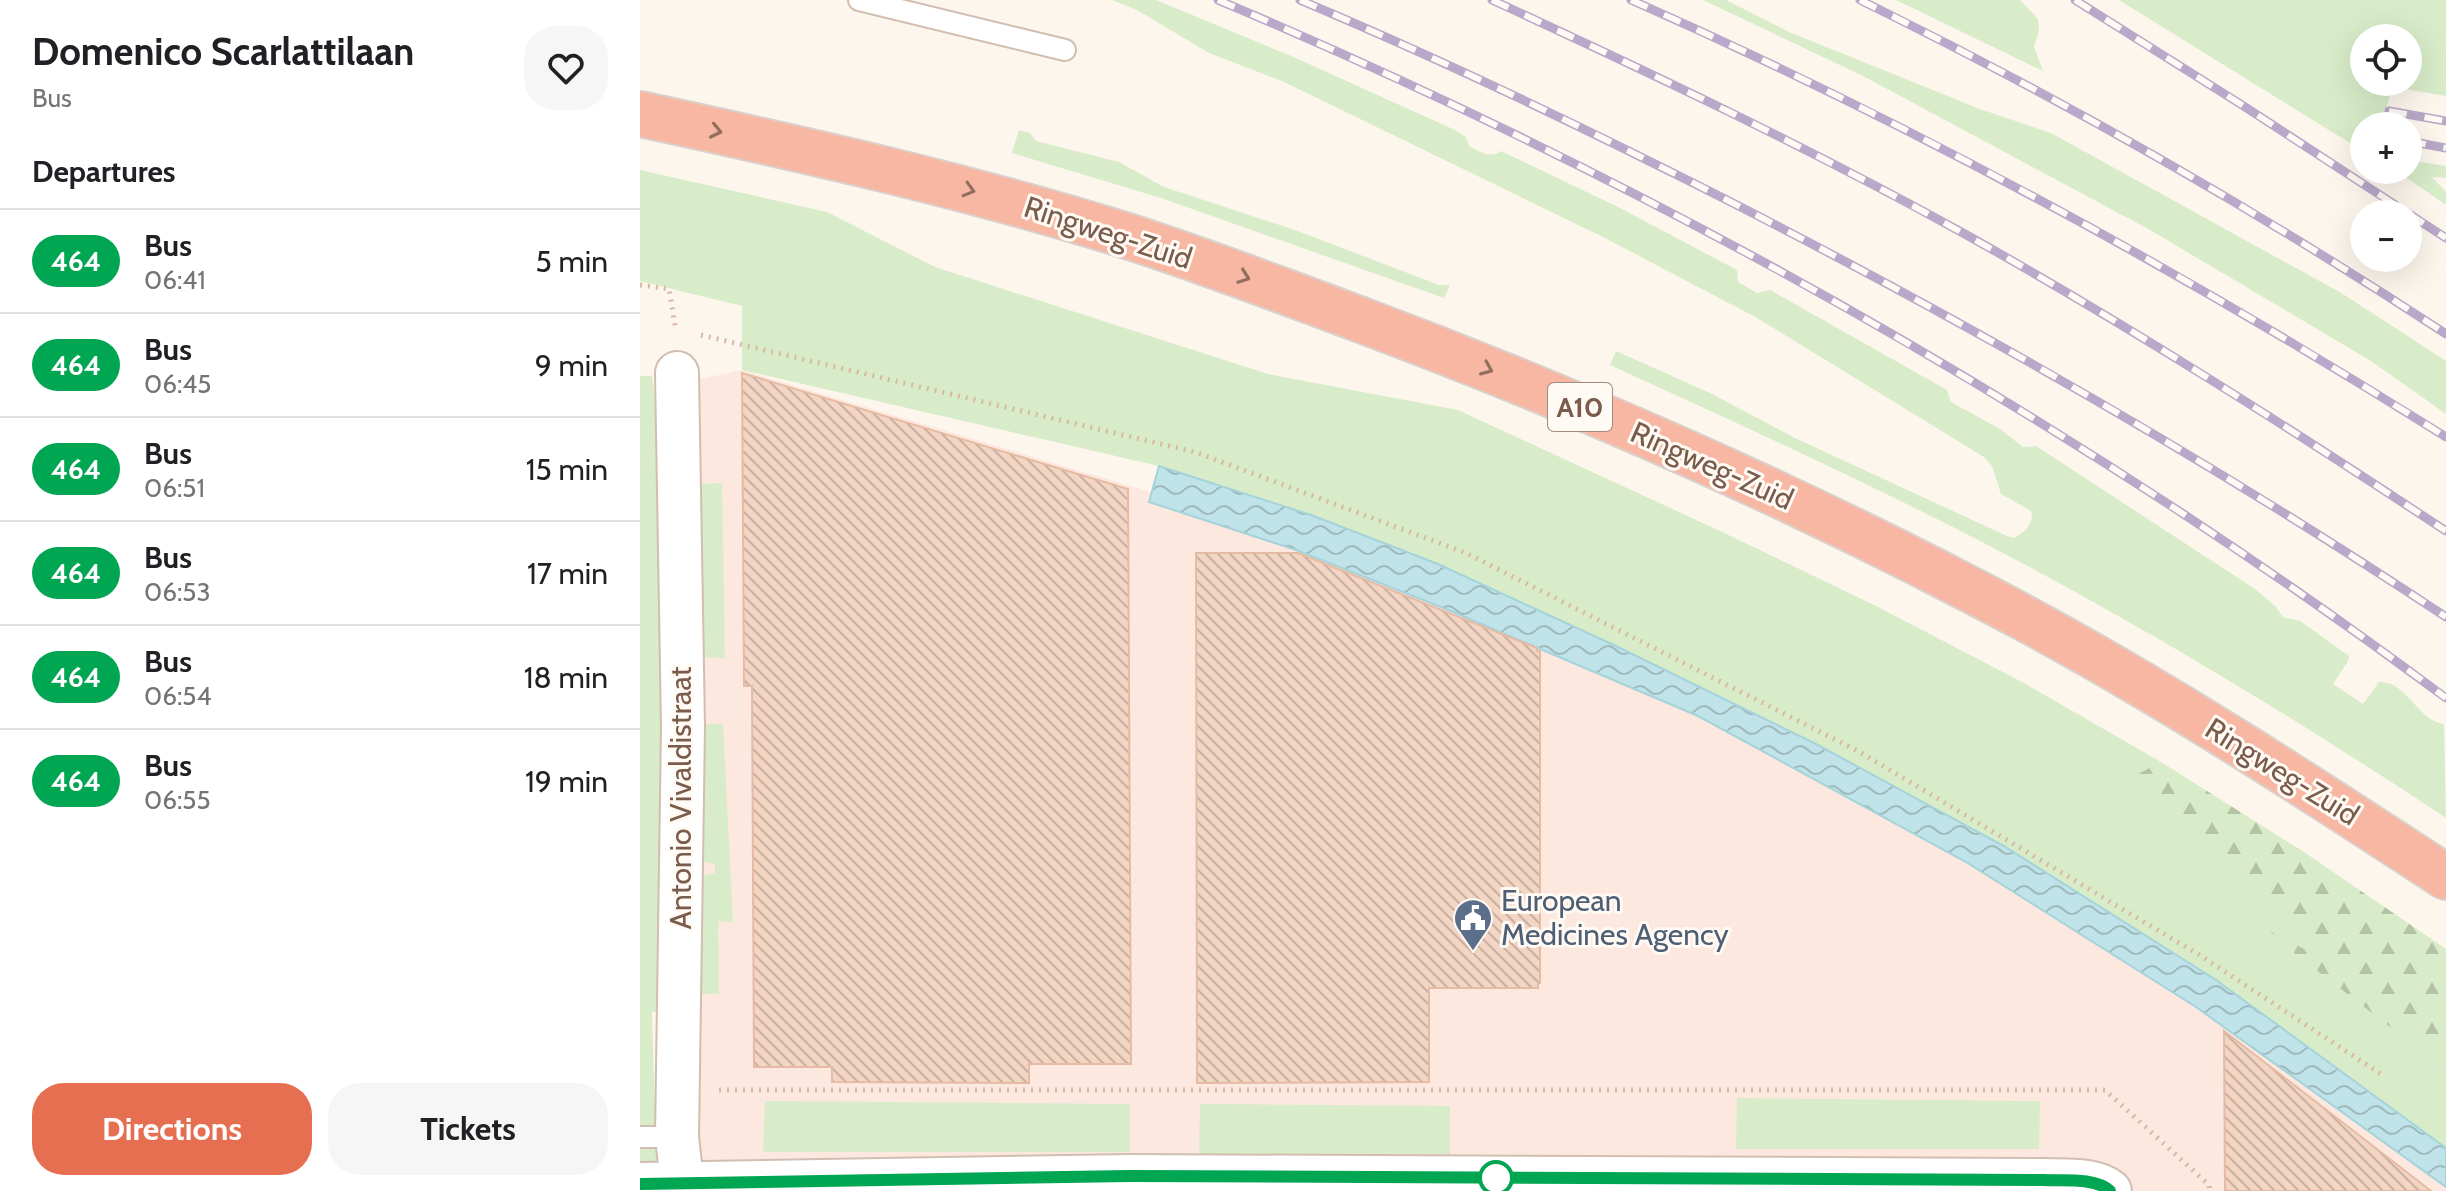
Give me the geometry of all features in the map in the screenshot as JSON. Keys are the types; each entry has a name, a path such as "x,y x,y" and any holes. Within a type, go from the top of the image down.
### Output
{"highway":[{"name":"Ringweg-Zuid","path":"640,114 944,183 1123,235 1461,358 1663,442 1858,532 2043,629 2254,752 2446,877"}],"street":[{"name":"Antonio Vivaldistraat","path":"677,373 683,727 678,1090 659,1137 682,1182"},
{"path":"640,1184 1130,1176 2044,1180 2077,1181 2108,1189"}],"lane":[{"path":"859,0 1065,50"}],"path":[{"path":"640,285 669,289 676,331 1195,452 1466,553 1858,751 2201,956 2384,1076"},
{"path":"678,1090 2105,1090 2209,1185 2210,1191"}],"shaded area":[{"path":"742,370 1215,511 1441,593 1611,678 1698,716 2199,990 2446,1173 2446,1191 664,1191 654,389"}],"green space":[{"path":"1112,0 1156,0 1289,55 1455,130 1466,137 1469,146 1481,152 1489,155 1501,151 1618,207 1737,270 1738,282 1757,293 1770,290 1947,390 1951,402 2000,429 2023,447 2036,446 2255,589 2283,617 2300,621 2349,656 2333,684 2363,704 2379,682 2389,683 2427,716 2444,724 2446,818 2218,674 2042,574 1844,473 1610,365 1616,351 1710,393 1797,439 2014,538 2028,527 2031,511 2001,494 1992,466 1984,457 1757,318 1605,238 1282,81 1209,53 1137,10"},
{"path":"1703,0 1726,0 1789,32 1980,109 2051,133 2343,294 2446,361 2446,414 2371,361 2150,230 1863,76"},
{"path":"1896,0 2020,0 2038,19 2039,31 2034,47 2043,71"},
{"path":"2119,0 2446,0 2446,96 2422,92 2422,24 2350,24 2350,96 2390,96 2386,112 2350,112 2350,143"},
{"path":"1019,130 1030,133 1036,141 1119,162 1164,187 1295,230 1439,285 1450,285 1444,298 1161,198 1012,153"},
{"path":"2422,162 2446,166 2446,178 2432,177 2446,192 2446,205 2415,184 2422,184"},
{"path":"640,170 827,212 935,267 1268,374 1458,410 1876,606 2022,682 2161,762 2126,782 2330,963 2263,929 2446,1070 2446,1148 2216,980 2004,846 1814,743 1618,647 1438,564 1311,515 1159,466 742,370 742,306 640,281"},
{"path":"640,376 652,376 654,389 660,535 662,1011 652,1012 657,1174 640,1173"},
{"path":"722,483 725,658 697,657 699,484"},
{"path":"699,724 723,724 733,922 718,921 719,994 700,994 701,876 715,873 715,864 704,862"},
{"path":"2161,762 2304,852 2446,949 2446,1070 2259,926 2326,960 2125,781"},
{"path":"1737,1098 2040,1101 2039,1149 1736,1149"},
{"path":"765,1101 1130,1104 1130,1152 763,1152"},
{"path":"1200,1104 1450,1106 1450,1154 1199,1154"}],"water":[{"path":"1159,466 1311,515 1438,564 1618,647 1814,743 2004,846 2216,980 2446,1148 2446,1187 2196,1007 1966,862 1698,716 1446,609 1296,550 1149,502"}],"building":[{"path":"742,373 1128,489 1131,1064 1029,1064 1029,1083 832,1082 832,1067 754,1067 752,686 744,686"},
{"path":"1196,553 1298,553 1540,651 1540,983 1538,988 1429,988 1429,1082 1197,1083"},
{"path":"2224,1031 2355,1132 2431,1191 2225,1191"}],"railway":[{"path":"1218,0 1380,71 1540,147 1698,227 1853,312 2006,401 2155,496 2302,595 2446,698"},
{"path":"1300,0 1569,122 1727,200 1911,297 2182,451 2446,617"},
{"path":"1492,0 1729,112 1963,233 2207,378 2446,531"},
{"path":"1631,0 1841,98 2046,204 2248,317 2446,437"},
{"path":"1860,0 2084,116 2158,158 2303,243 2446,334"},
{"path":"2075,0 2446,238"},
{"path":"2389,111 2446,121"},
{"path":"2422,144 2446,148"}],"bus line":[{"name":"464","path":"640,1184 1130,1176 2044,1180 2077,1181 2106,1187 2110,1191"}],"place":[{"name":"European Medicines Agency","path":"1473,952"}]}
